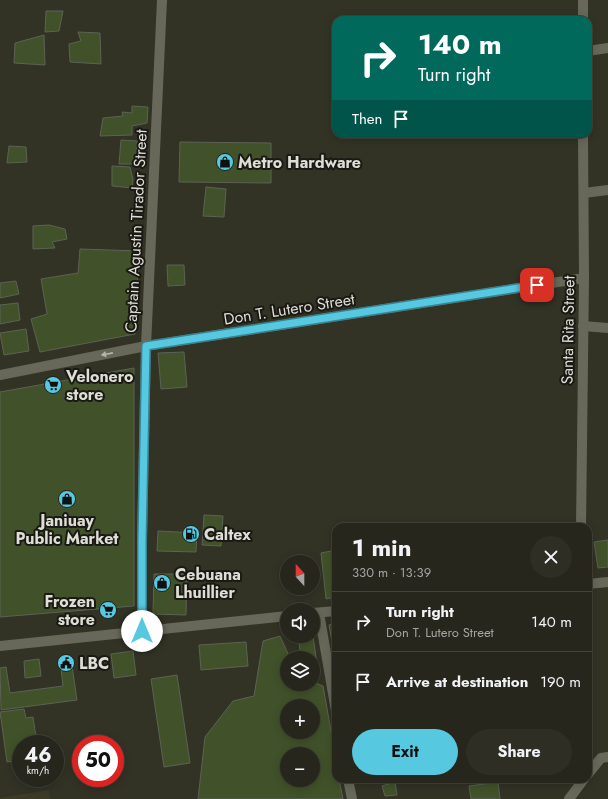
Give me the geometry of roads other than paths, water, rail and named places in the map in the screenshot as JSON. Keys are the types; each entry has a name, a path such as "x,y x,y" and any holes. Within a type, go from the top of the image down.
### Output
{"street":[{"name":"Captain Agustin Tirador Street","path":"142,631 142,541 146,346 162,0"},
{"path":"583,0 583,16"},
{"path":"592,50 608,48"},
{"name":"Santa Rita Street","path":"581,523 584,278 583,138"},
{"path":"584,193 608,190"},
{"name":"Don T. Lutero Street","path":"0,374 146,346 584,278"},
{"path":"583,326 608,328"},
{"path":"592,584 608,582"},
{"path":"320,613 332,611"},
{"path":"0,646 280,617"},
{"path":"320,633 332,691"},
{"path":"592,769 601,758 608,757"},
{"path":"349,783 352,799"},
{"path":"568,799 581,783"}],"place":[{"name":"Metro Hardware","path":"225,162"},
{"name":"Velonero store","path":"53,385"},
{"name":"Janiuay Public Market","path":"67,499"},
{"name":"Caltex","path":"191,534"},
{"name":"Cebuana Lhuillier","path":"162,583"},
{"name":"Frozen store","path":"108,610"},
{"name":"LBC","path":"66,663"}]}
